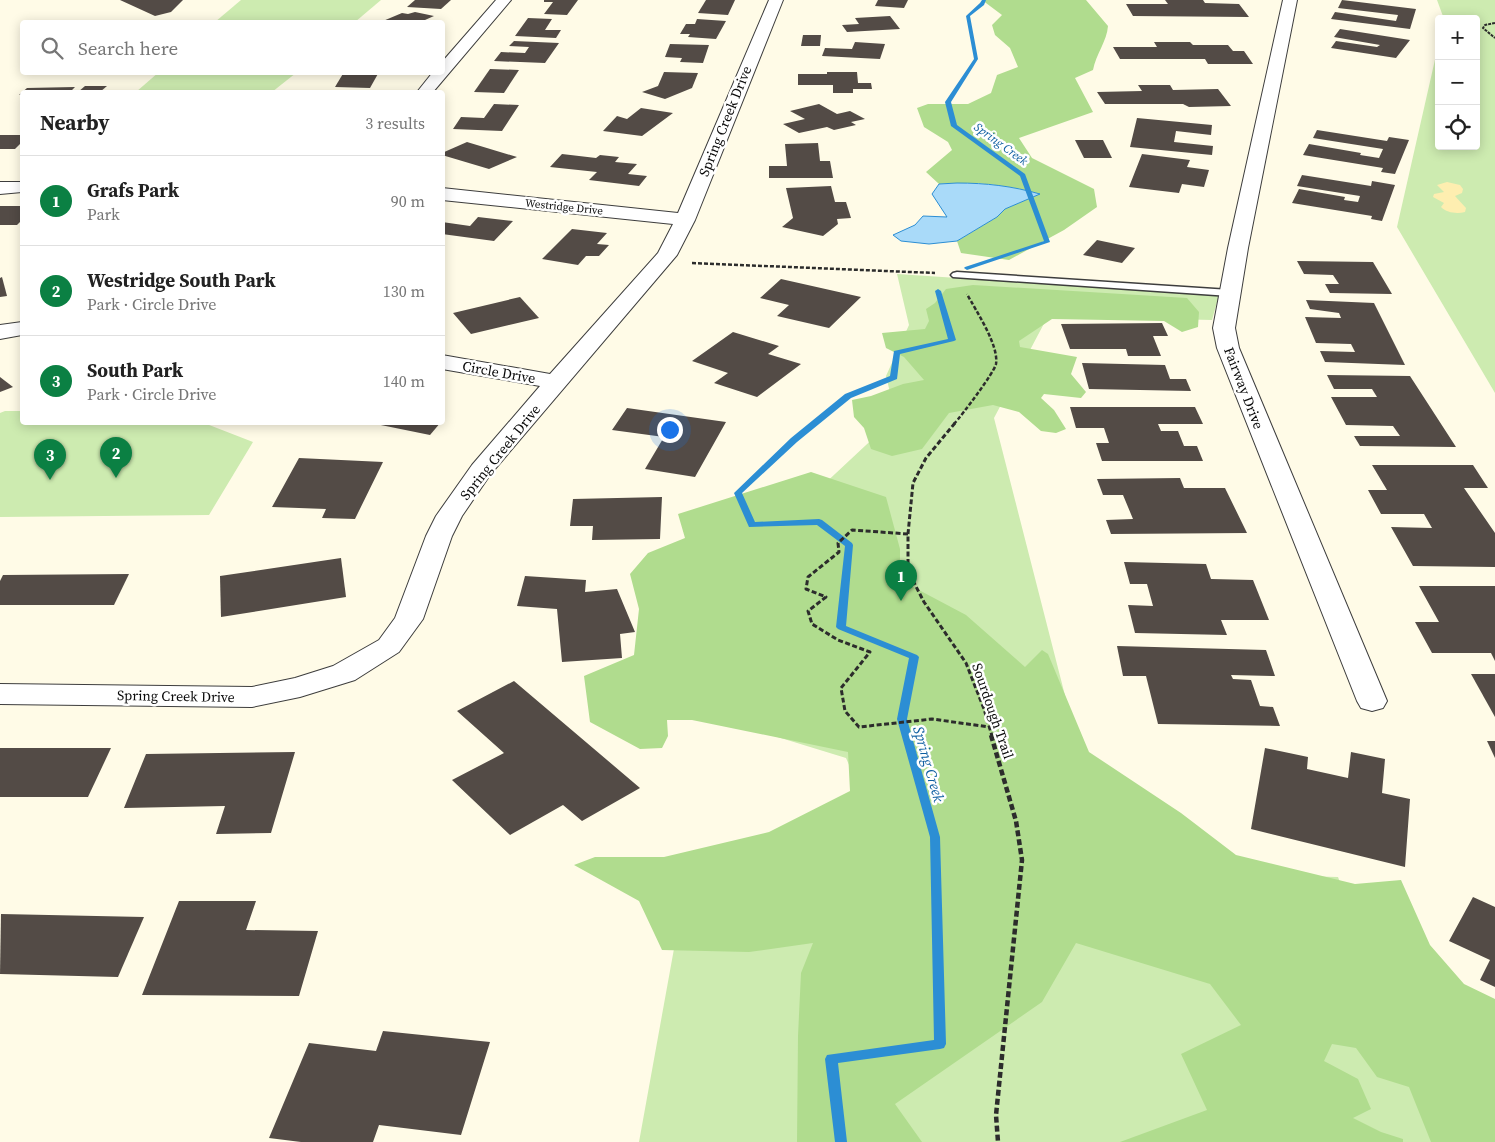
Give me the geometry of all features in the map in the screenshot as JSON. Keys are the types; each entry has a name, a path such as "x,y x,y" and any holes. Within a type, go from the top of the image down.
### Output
{"street":[{"path":"445,69 504,0"},
{"name":"Spring Creek Drive","path":"0,694 252,697 300,687 344,673 388,646 409,619 448,516 481,470 539,404 555,382 667,255 685,220 776,0"},
{"name":"Fairway Drive","path":"1290,0 1224,328 1228,348 1372,701"},
{"path":"427,90 439,75"},
{"path":"0,173 20,174"},
{"path":"0,188 20,187"},
{"name":"Westridge Drive","path":"445,194 685,220"},
{"path":"0,332 20,329"},
{"name":"Circle Drive","path":"445,363 555,382"}],"lane":[{"path":"957,275 1230,293"}],"path":[{"path":"1495,23 1485,25 1483,28 1495,38"},
{"path":"661,262 957,275"},
{"name":"Sourdough Trail","path":"957,275 994,346 996,365 968,407 926,458 913,483 908,534 908,571 924,602 966,663 989,727 1016,821 1022,860 996,1115 998,1142"},
{"path":"908,534 852,530 838,543 839,552 808,577 806,589 826,597 808,611 812,624 838,640 870,652 841,688 845,711 859,727 926,720 989,727"}],"green space":[{"path":"241,0 381,0 357,20 217,20"},
{"path":"982,0 1086,0 1108,26 1106,37 1096,58 1093,70 1075,78 1093,112 1019,138 1032,158 1094,189 1097,207 1064,230 1009,260 961,253 957,241 997,217 1005,209 1039,194 990,184 939,184 926,172 952,150 948,142 924,127 917,108 928,104 968,104 991,93 997,75 1018,67 1010,48 995,35 992,25 1002,15"},
{"path":"1437,0 1495,0 1495,393 1397,227 1435,60 1435,150 1480,150 1480,15 1443,15"},
{"path":"156,75 293,75 275,90 138,90"},
{"path":"897,274 1219,295 1212,320 1048,316 994,418 1080,754 1218,874 1338,877 1438,1142 639,1142 689,866 788,834 861,792 846,758 702,714 820,488 896,417 886,376 909,325"},
{"path":"973,285 1187,298 1199,312 1198,327 1182,332 1164,321 1052,319 1019,341 1020,347 1077,357 1071,374 1086,392 1081,398 1044,394 1041,398 1054,410 1066,429 1056,433 1041,431 1019,412 993,405 949,413 922,449 892,456 871,449 864,428 854,417 852,400 871,396 903,384 924,380 904,357 886,348 882,333 925,329 929,321 926,309 935,303 946,289"},
{"path":"20,411 20,425 209,425 253,442 209,515 0,517 0,413"},
{"path":"811,472 886,497 900,549 900,580 966,615 1025,667 1042,650 1048,654 1089,752 1181,813 1236,855 1355,884 1401,880 1430,945 1464,984 1495,999 1495,1142 1431,1142 1409,1087 1377,1077 1356,1048 1332,1044 1324,1061 1358,1079 1371,1109 1353,1118 1381,1132 1403,1139 1403,1142 1120,1142 1207,1110 1181,1054 1241,1025 1210,984 1076,943 1042,1002 895,1104 922,1142 797,1142 798,1036 801,973 813,943 749,952 662,950 639,901 574,865 595,857 664,857 769,832 850,791 848,752 692,720 667,720 668,736 662,748 640,749 590,722 584,676 634,655 639,609 630,574 648,553 685,538 678,514"}],"sand":[{"path":"1447,182 1460,185 1463,189 1462,193 1455,196 1466,208 1465,212 1455,213 1446,211 1441,207 1444,203 1433,197 1434,194 1444,192 1437,185"}],"water":[{"path":"957,183 999,186 1040,194 1005,209 997,217 957,241 929,244 901,241 893,235 915,225 923,216 947,217 932,194 939,184"}],"building":[{"path":"120,0 183,0 171,12 155,16"},
{"path":"415,0 451,0 441,9 407,7"},
{"path":"544,0 578,0 567,15 544,14 553,2 544,2"},
{"path":"706,0 735,0 728,15 698,13"},
{"path":"878,0 908,0 904,8 875,6"},
{"path":"1165,0 1203,0 1205,3 1239,4 1249,17 1133,16 1126,4 1168,4"},
{"path":"1342,0 1416,9 1410,29 1331,19 1335,12 1396,21 1398,15 1338,8"},
{"path":"415,12 434,16 425,20 385,20 402,13"},
{"path":"890,16 900,29 847,32 842,25 859,24 855,18"},
{"path":"528,18 552,19 545,30 561,30 556,38 515,36"},
{"path":"697,19 726,21 716,39 688,37 690,34 680,34 686,24 695,24"},
{"path":"1340,29 1410,40 1396,58 1331,48 1336,41 1377,47 1380,45 1334,37"},
{"path":"803,35 821,35 820,46 801,46"},
{"path":"514,41 559,43 545,63 494,61 501,52 525,53 529,47 509,46"},
{"path":"855,42 885,44 880,59 822,56 825,48 852,49"},
{"path":"1154,42 1228,45 1233,51 1244,51 1253,64 1208,64 1205,59 1120,59 1113,47 1157,47"},
{"path":"670,44 709,45 703,63 680,62 682,58 665,57"},
{"path":"490,69 519,70 504,93 474,92"},
{"path":"664,72 698,73 692,88 665,99 642,92 658,86"},
{"path":"827,72 857,72 858,83 871,83 872,89 853,89 853,93 833,93 833,85 798,85 798,74 827,74"},
{"path":"342,75 377,75 370,88 335,87"},
{"path":"1138,85 1170,85 1173,90 1218,89 1231,106 1189,107 1183,104 1105,104 1097,92 1142,91"},
{"path":"85,86 107,86 102,90 80,90"},
{"path":"75,87 72,90 24,90 27,88"},
{"path":"494,104 519,105 502,131 453,129 461,117 484,118"},
{"path":"819,104 837,114 850,111 865,119 851,122 856,125 834,130 827,127 799,133 783,124 805,119 790,111"},
{"path":"641,108 673,113 642,136 603,131 617,116 627,119"},
{"path":"1137,118 1212,125 1211,135 1176,131 1174,142 1213,146 1212,155 1130,147"},
{"path":"1317,130 1387,141 1389,137 1409,140 1395,174 1381,172 1383,168 1303,155 1309,144 1379,158 1383,149 1313,138"},
{"path":"0,135 20,135 20,144 15,149 0,149"},
{"path":"1075,140 1103,140 1112,158 1084,158"},
{"path":"467,142 517,157 489,169 445,156 445,152"},
{"path":"818,143 820,161 830,161 833,178 769,178 769,166 787,166 785,144"},
{"path":"562,154 596,158 600,155 619,157 615,162 637,164 628,174 647,176 639,186 589,180 597,172 550,167"},
{"path":"1142,154 1190,160 1187,167 1209,170 1204,187 1182,184 1179,193 1129,187"},
{"path":"1302,175 1371,186 1372,181 1395,185 1382,221 1371,219 1372,216 1292,203 1299,189 1345,197 1344,200 1358,202 1360,196 1297,186"},
{"path":"831,186 835,202 846,202 851,218 837,219 838,224 823,236 782,227 793,218 786,188"},
{"path":"0,206 20,206 20,222 17,225 0,225"},
{"path":"478,217 513,221 494,241 445,234 445,222 470,226"},
{"path":"572,229 607,233 597,244 609,245 599,256 586,256 578,265 542,259"},
{"path":"1097,240 1135,248 1122,263 1083,255"},
{"path":"1297,261 1373,262 1392,294 1330,293 1325,284 1339,284 1333,275 1304,274"},
{"path":"2,277 7,296 0,297 0,278"},
{"path":"781,279 861,297 829,328 777,316 789,305 760,298"},
{"path":"520,297 539,318 471,334 453,313"},
{"path":"1306,300 1374,303 1405,365 1325,362 1320,351 1355,352 1351,344 1316,343 1305,317 1341,318 1339,313 1310,309"},
{"path":"1162,323 1168,336 1153,336 1161,356 1128,356 1126,349 1070,349 1061,324"},
{"path":"733,332 779,346 768,354 801,364 757,397 714,383 728,373 692,361"},
{"path":"1082,363 1165,365 1170,379 1186,379 1191,391 1089,389"},
{"path":"1327,375 1410,376 1456,447 1360,446 1354,436 1400,436 1393,426 1346,425 1331,397 1377,397 1372,389 1334,389"},
{"path":"0,377 13,387 0,392"},
{"path":"1070,407 1195,407 1203,424 1158,424 1161,431 1178,431 1184,446 1197,446 1203,461 1102,461 1096,443 1109,443 1104,428 1076,428"},
{"path":"627,408 726,422 695,477 645,469 664,437 612,430"},
{"path":"381,425 438,425 430,435"},
{"path":"299,458 383,462 355,519 322,518 326,509 272,507"},
{"path":"1372,465 1473,465 1488,488 1464,488 1495,533 1495,567 1413,566 1391,527 1432,528 1424,514 1381,514 1368,490 1387,490"},
{"path":"1180,478 1184,488 1225,488 1247,533 1111,534 1106,520 1133,519 1123,495 1103,495 1097,479"},
{"path":"662,497 660,539 592,540 593,526 570,526 573,499"},
{"path":"341,558 346,597 221,617 220,576"},
{"path":"1124,562 1206,564 1211,579 1253,580 1269,620 1221,620 1227,635 1135,633 1128,605 1153,606 1147,584 1130,584"},
{"path":"129,574 114,605 0,605 0,581 3,575"},
{"path":"525,576 586,580 585,592 617,589 635,632 620,634 622,658 562,662 557,609 517,606"},
{"path":"1419,586 1495,586 1495,661 1491,653 1432,653 1415,622 1439,622"},
{"path":"1117,646 1266,650 1275,676 1231,675 1233,679 1251,680 1260,706 1273,707 1280,726 1158,724 1146,676 1123,676"},
{"path":"1471,674 1495,674 1495,717"},
{"path":"514,681 640,788 582,821 563,805 510,835 452,780 504,753 457,711"},
{"path":"1487,741 1495,741 1495,758"},
{"path":"0,748 111,748 88,797 0,797"},
{"path":"1265,748 1308,757 1307,769 1348,778 1351,752 1385,759 1382,793 1410,799 1405,867 1251,829"},
{"path":"295,752 271,833 216,834 225,806 124,808 146,754"},
{"path":"1473,897 1495,907 1495,987 1480,980 1490,960 1449,941"},
{"path":"179,901 256,901 246,930 318,931 299,996 142,995"},
{"path":"1,914 144,917 118,977 0,974"},
{"path":"383,1031 490,1042 461,1135 379,1125 373,1142 301,1142 269,1138 309,1043 376,1051"}],"waterway":[{"name":"Spring Creek","path":"967,268 1047,242 1023,175 954,126 948,102 976,59 968,16 984,0"},
{"name":"Spring Creek","path":"841,1142 831,1059 940,1044 935,837 902,719 914,657 841,627 849,545 819,522 752,525 738,493 794,440 848,396 894,377 897,353 952,340 938,291"}],"place":[{"name":"Westridge South Park","path":"116,478"},
{"name":"South Park","path":"50,480"},
{"name":"Grafs Park","path":"901,601"}]}
